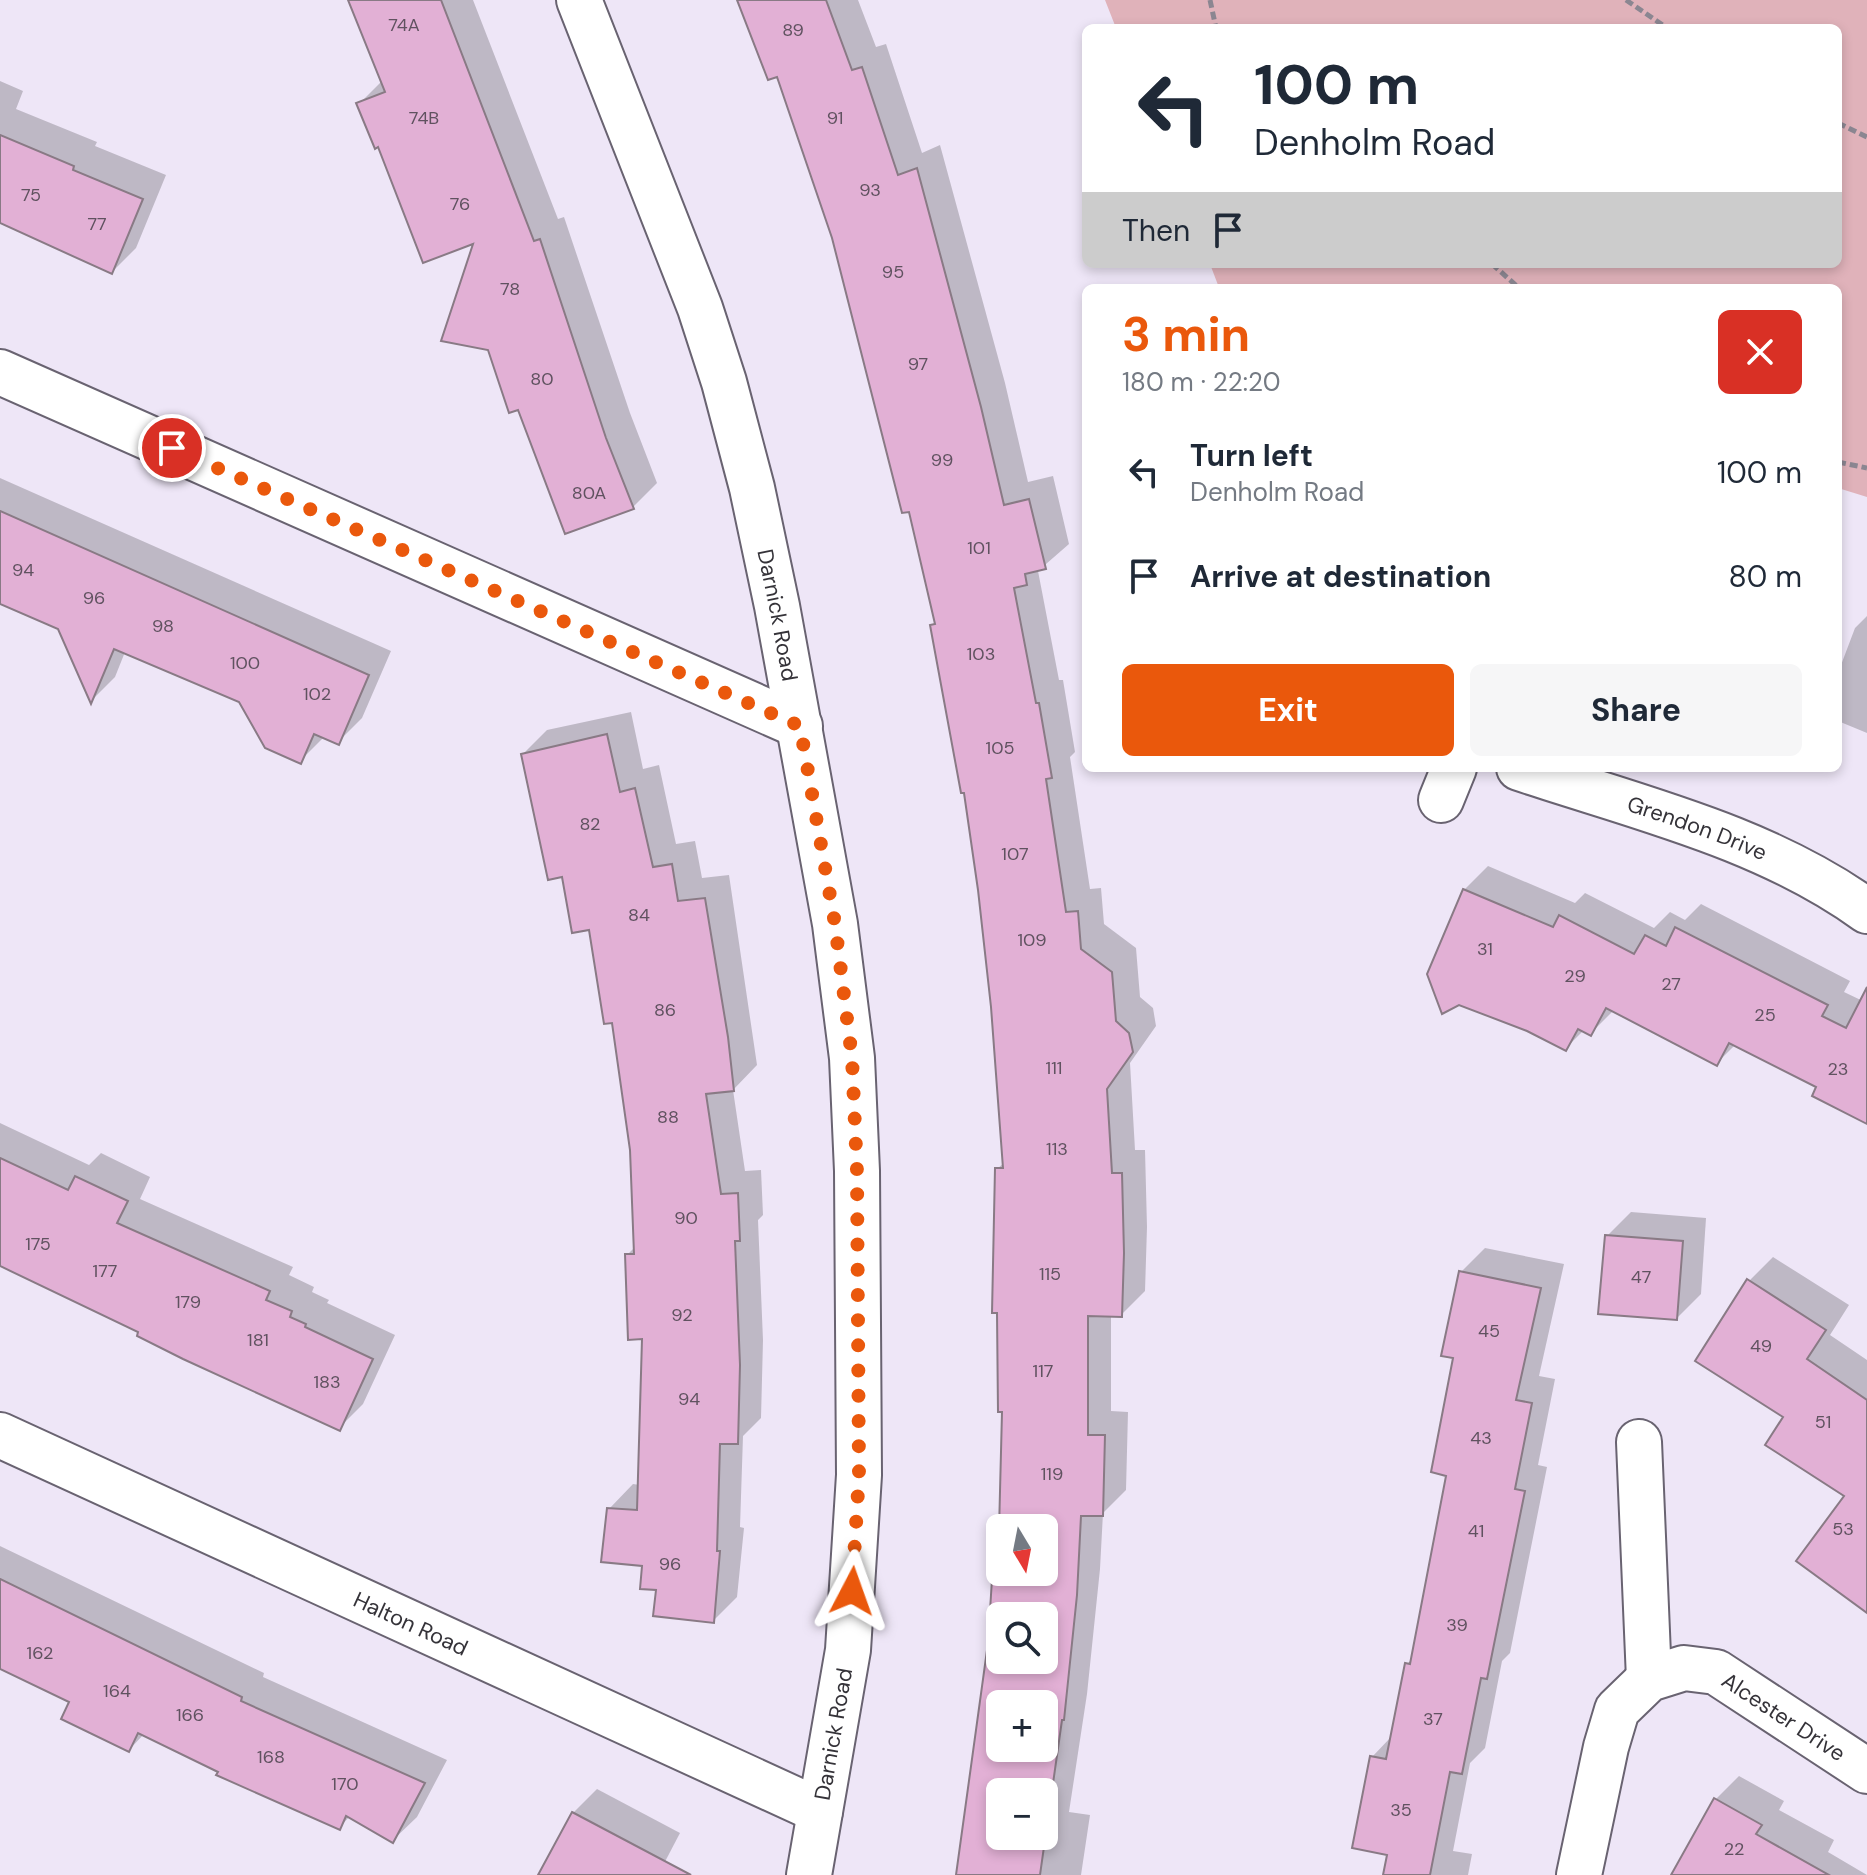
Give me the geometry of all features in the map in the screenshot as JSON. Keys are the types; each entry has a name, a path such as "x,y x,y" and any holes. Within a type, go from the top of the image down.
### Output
{"street":[{"name":"Darnick Road","path":"579,0 700,308 724,382 752,488 800,726 835,924 852,1058 857,1171 859,1475 848,1650 809,1875"},
{"path":"0,372 800,726"},
{"name":"Grendon Drive","path":"1531,772 1743,843 1841,892 1867,911"},
{"name":"Halton Road","path":"0,1435 820,1811"},
{"path":"1639,1442 1649,1679"},
{"name":"Alcester Drive","path":"1579,1875 1606,1747 1617,1710 1649,1679 1684,1668 1716,1672 1867,1771"}],"path":[{"path":"1210,0 1215,24"},
{"path":"1626,0 1661,24"},
{"path":"1842,125 1867,137"},
{"path":"1496,268 1514,284"},
{"path":"1842,463 1867,468"}],"shaded area":[{"path":"1105,0 1867,0 1867,497 1842,489 1842,284 1218,284 1212,268 1842,268 1842,24 1114,24"}],"building":[{"path":"348,0 441,0 534,241 540,239 606,438 634,509 565,534 518,410 509,413 488,350 441,341 473,244 423,263 378,147 375,149 356,103 385,92"},
{"path":"737,0 826,0 852,70 862,67 898,175 917,168 1004,505 1029,499 1046,569 1025,574 1027,585 1014,588 1052,778 1046,779 1066,912 1078,911 1081,949 1112,972 1116,1021 1129,1033 1133,1052 1107,1089 1112,1173 1122,1173 1122,1317 1088,1316 1088,1435 1105,1435 1103,1516 1081,1516 1077,1595 1064,1720 1058,1748 1058,1690 986,1690 986,1762 1056,1762 1054,1778 986,1778 986,1850 1044,1850 1040,1875 956,1875 986,1658 986,1674 1058,1674 1058,1602 991,1602 992,1586 1058,1586 1058,1514 999,1514 1002,1412 998,1412 997,1313 992,1313 995,1168 1003,1168 991,1007 964,793 961,793 930,625 935,624 909,512 902,513 832,238 777,77 768,80"},
{"path":"0,135 143,199 112,274 0,223"},
{"path":"0,511 369,675 339,745 314,734 301,764 265,748 239,702 114,649 91,704 58,629 0,604"},
{"path":"607,734 620,792 635,788 653,867 672,864 678,901 705,898 728,1037 734,1091 706,1094 721,1194 738,1193 740,1241 735,1241 740,1365 738,1444 720,1444 717,1551 720,1551 714,1623 653,1616 656,1590 640,1589 642,1566 601,1562 607,1508 637,1510 642,1339 628,1340 625,1254 634,1254 630,1150 612,1023 604,1024 589,930 572,933 562,877 548,880 521,754"},
{"path":"1463,889 1553,927 1559,915 1634,954 1645,935 1666,946 1675,927 1828,1005 1822,1016 1846,1028 1867,987 1867,1124 1812,1096 1816,1087 1729,1043 1717,1066 1606,1008 1591,1036 1578,1029 1566,1051 1527,1031 1459,1005 1442,1014 1427,974"},
{"path":"0,1158 68,1190 75,1176 128,1201 117,1223 270,1291 266,1300 292,1311 290,1317 306,1324 305,1327 373,1359 340,1431 183,1359 137,1336 138,1332 0,1266"},
{"path":"1605,1235 1683,1241 1677,1320 1598,1314"},
{"path":"1459,1271 1541,1288 1516,1400 1532,1403 1515,1489 1525,1491 1487,1679 1481,1678 1462,1774 1450,1772 1430,1875 1383,1875 1387,1855 1352,1848 1370,1756 1386,1759 1405,1663 1410,1664 1446,1476 1431,1472 1453,1358 1441,1356"},
{"path":"1747,1279 1826,1330 1807,1359 1867,1400 1867,1613 1796,1561 1844,1496 1765,1445 1783,1417 1695,1361"},
{"path":"0,1579 242,1697 241,1701 425,1783 393,1843 346,1816 340,1830 216,1775 218,1772 138,1733 129,1752 61,1719 69,1702 0,1669"},
{"path":"1714,1798 1762,1825 1756,1834 1829,1875 1671,1875"},
{"path":"572,1812 691,1875 538,1875"}],"route":[{"path":"172,448 800,726 835,924 852,1058 857,1171 859,1475 852,1591"}]}
